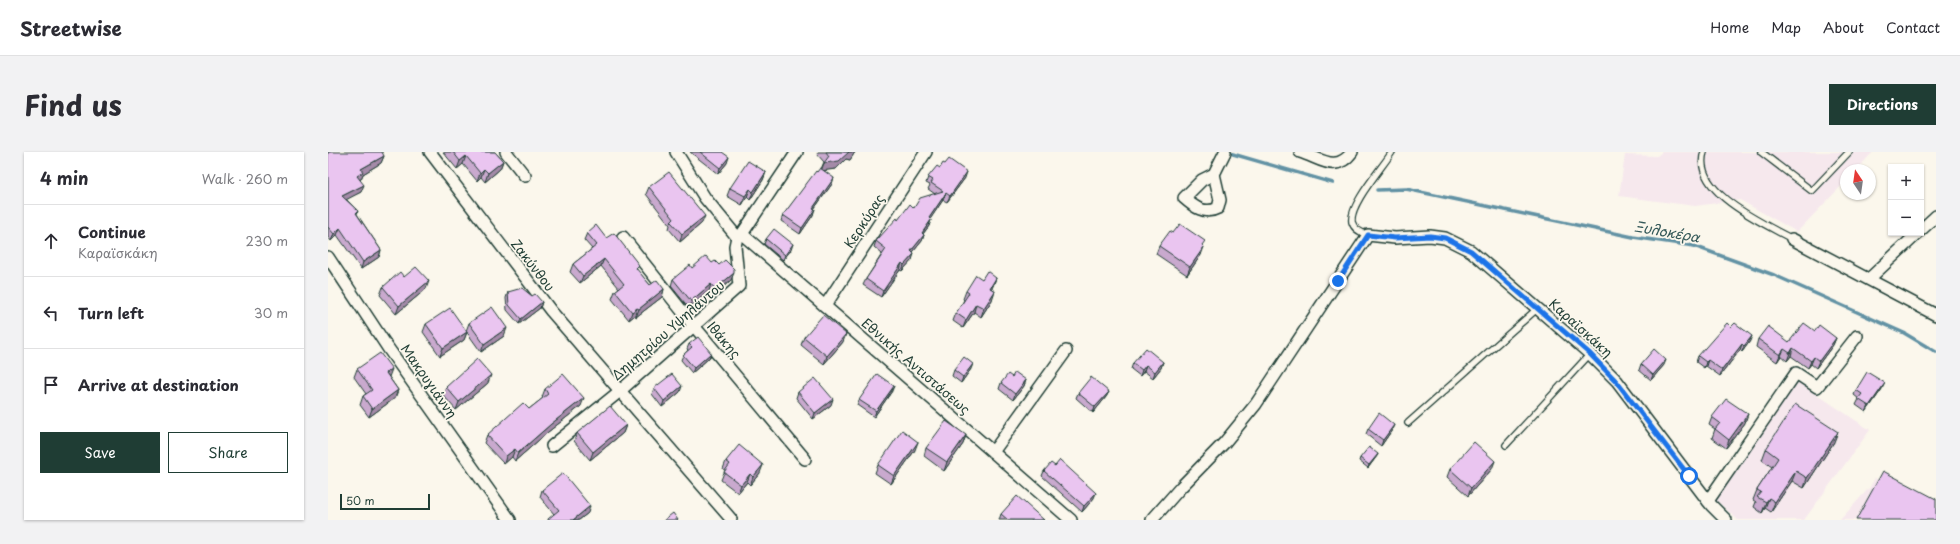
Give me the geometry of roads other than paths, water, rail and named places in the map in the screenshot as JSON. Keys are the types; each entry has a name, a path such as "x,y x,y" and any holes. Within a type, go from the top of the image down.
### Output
{"street":[{"name":"Ζακύνθου","path":"430,152 551,311 731,519"},
{"path":"506,152 525,176"},
{"name":"Εθνικής Αντιστάσεως","path":"676,152 705,198 740,235 825,306 1071,520"},
{"path":"740,235 797,152"},
{"name":"Κερκύρας","path":"825,306 926,152"},
{"path":"1300,152 1330,163 1340,163 1344,161 1352,152"},
{"path":"1214,174 1224,156"},
{"path":"1924,227 1936,216"},
{"name":"Δημητρίου Υψηλάντου","path":"552,446 620,391 739,286 735,246 740,235"},
{"path":"1152,520 1181,487 1225,442 1256,404 1368,235"},
{"name":"Καραϊσκάκη","path":"1368,235 1395,238 1430,236 1445,238 1458,243 1471,251 1590,354 1626,392 1708,501 1726,520"},
{"path":"1870,278 1915,236"},
{"name":"Ιθάκης","path":"623,237 694,326 806,459"},
{"path":"1792,239 1870,278 1936,315"},
{"name":"Μακρυγιάννη","path":"328,257 392,354 510,520"},
{"path":"1708,501 1796,373 1817,387 1857,336"},
{"path":"993,452 1066,351"}],"lane":[{"path":"1368,235 1358,232 1352,224 1352,214 1358,202 1392,152"},
{"path":"1704,152 1703,156 1705,170 1709,181 1718,192 1742,211 1792,239"},
{"path":"1761,152 1812,192 1849,152"},
{"path":"1408,423 1538,308"},
{"path":"1506,445 1590,354"}],"waterway":[{"name":"Ξυλοκέρα","path":"1226,152 1333,183"},
{"name":"Ξυλοκέρα","path":"1377,190 1406,189 1633,237 1694,246 1774,275 1904,333 1936,352"}]}
